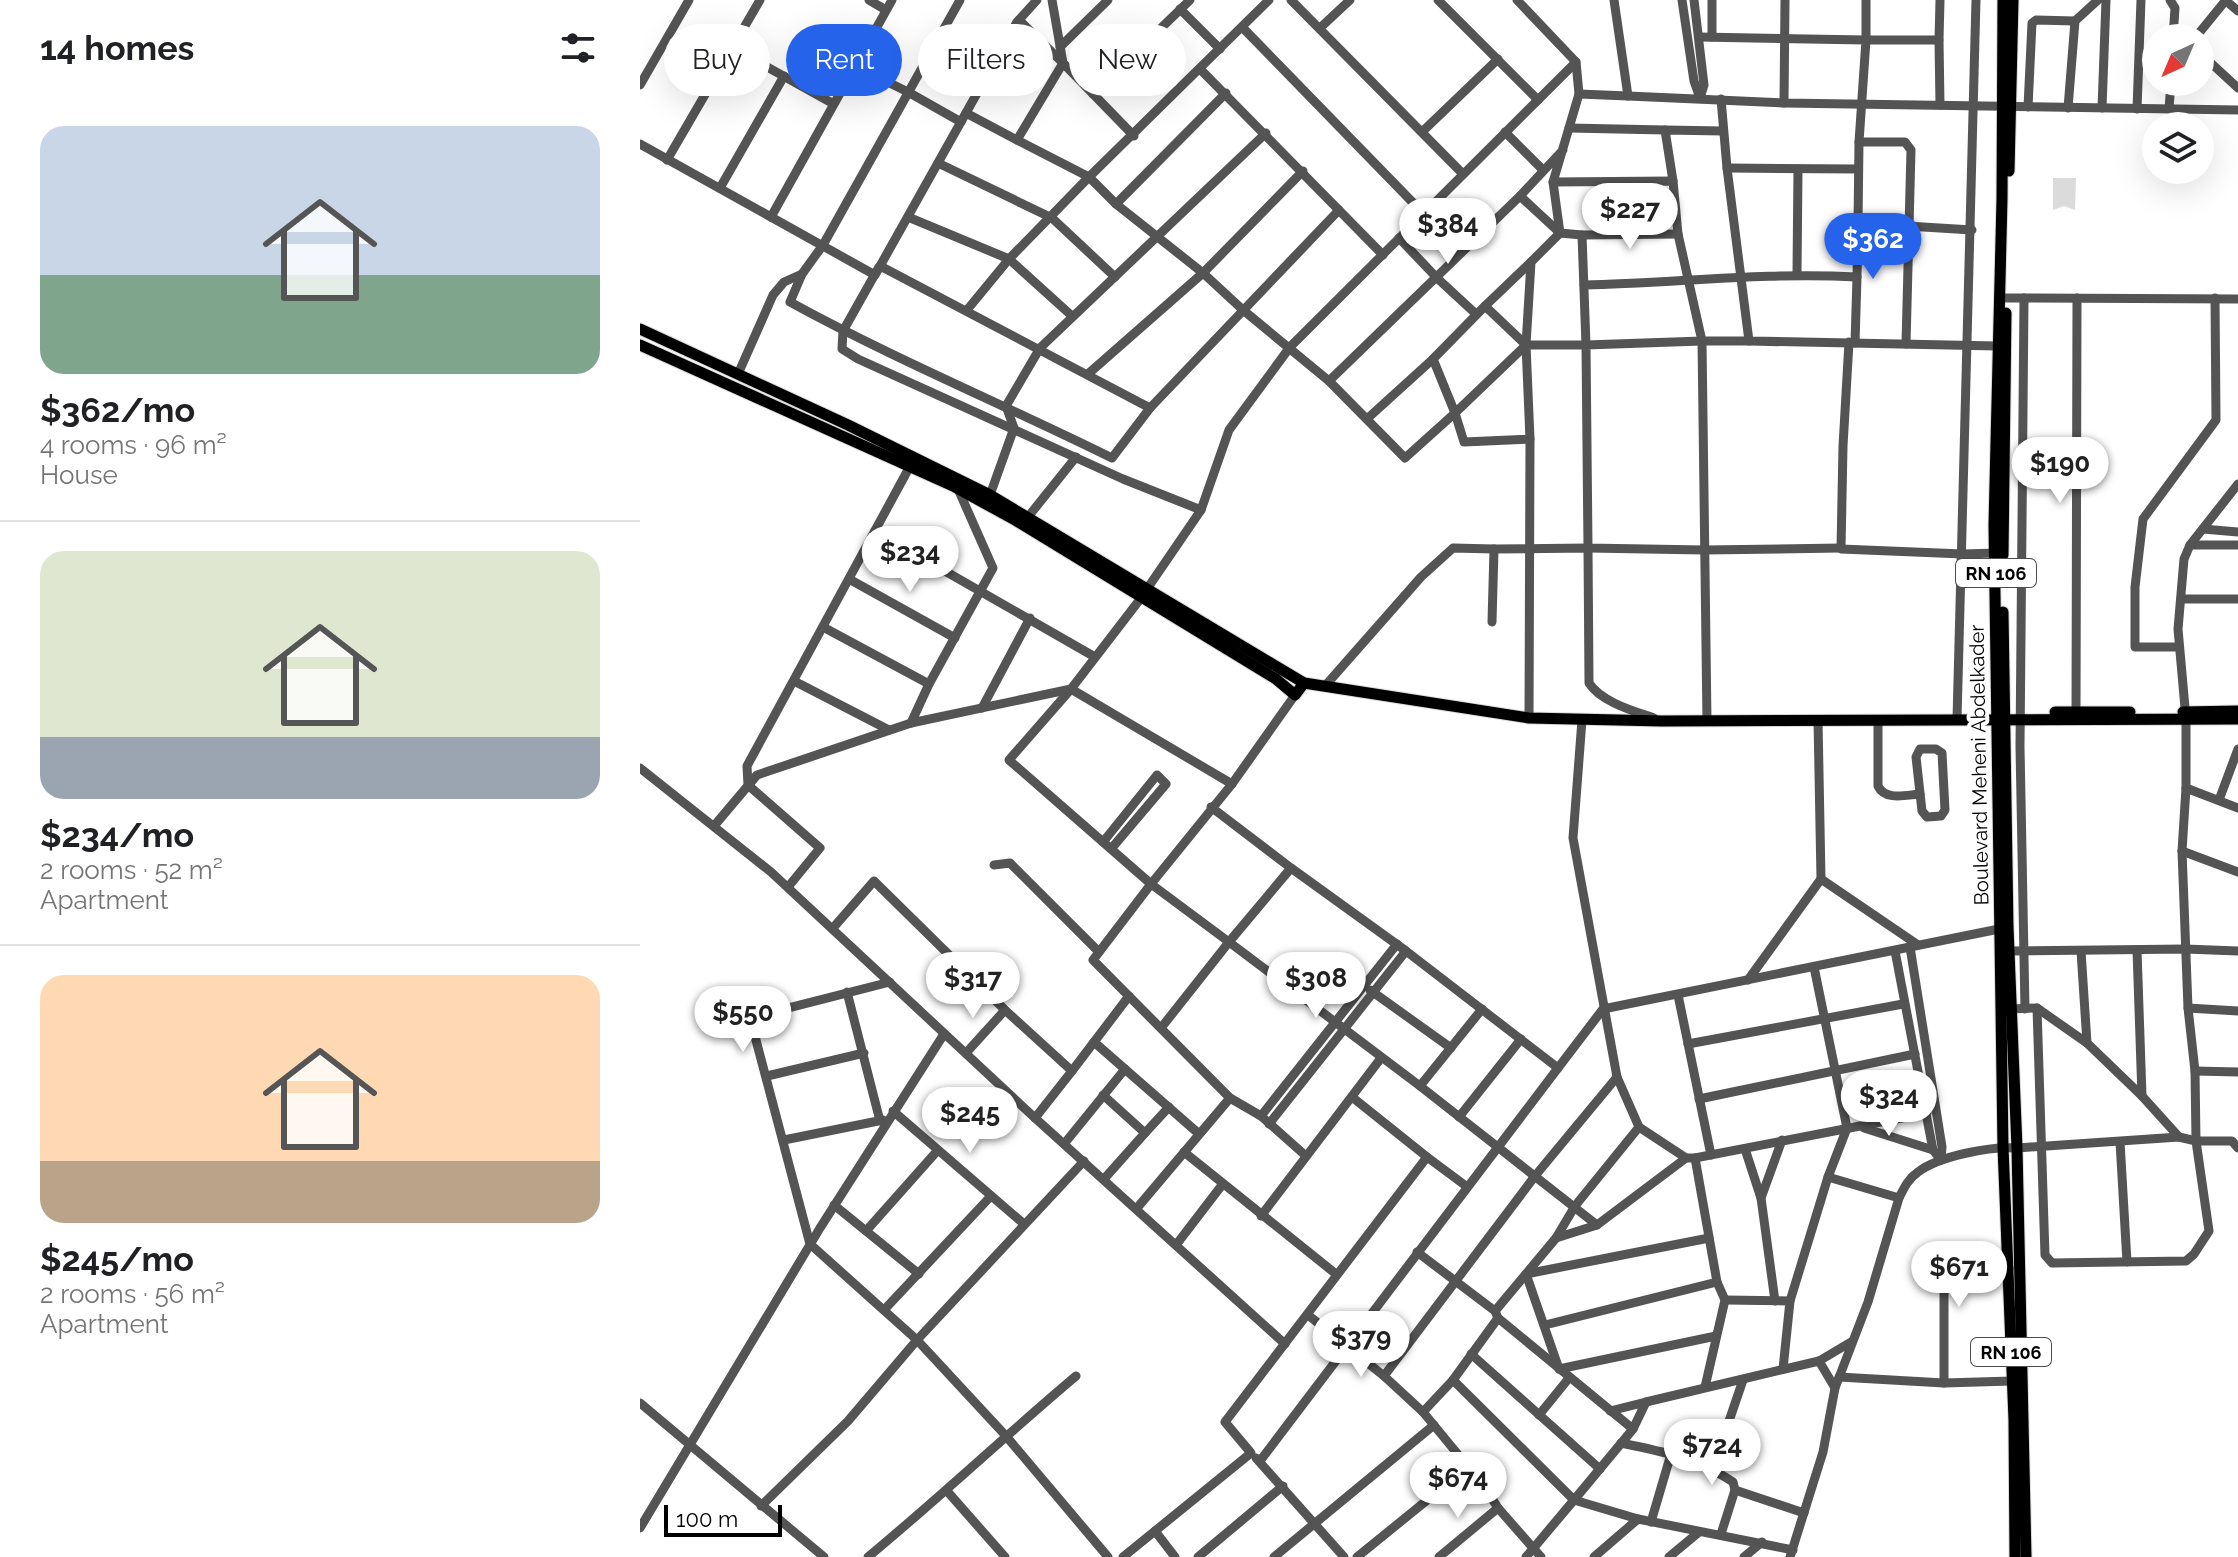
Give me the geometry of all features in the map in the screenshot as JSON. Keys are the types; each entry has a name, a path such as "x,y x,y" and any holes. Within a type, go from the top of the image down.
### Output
{"main road":[{"path":"2003,5 2013,0"},
{"name":"Boulevard Meheni Abdelkader","path":"2003,1147 2000,717 1994,525 2005,107 2013,0"},
{"name":"Boulevard Meheni Abdelkader","path":"2000,717 2006,298 2003,5"},
{"path":"640,329 990,495 1276,679 1295,695 1304,683"},
{"path":"640,345 958,489 1304,683 1529,718 1582,720 1979,719 2238,711"},
{"path":"2186,715 2238,719"},
{"path":"2003,928 2009,951 2017,1148"},
{"name":"RN 106","path":"2003,1147 2009,1268 2015,1557"},
{"name":"RN 106","path":"2017,1148 2026,1557"}],"street":[{"path":"640,85 689,0"},
{"path":"746,24 760,0"},
{"path":"869,0 886,10"},
{"path":"878,24 892,0"},
{"path":"960,0 823,245 802,274 790,302 843,331 1112,458"},
{"path":"1037,0 1019,20 843,331 842,349 1104,470 1201,510"},
{"path":"1017,140 1063,63 1052,0"},
{"path":"1060,47 1108,0"},
{"path":"1165,24 1190,0"},
{"path":"967,310 1009,259 1269,0"},
{"path":"1291,0 1462,173"},
{"path":"1320,28 1350,0"},
{"path":"1517,0 1576,62 1579,94 1553,182 1560,233"},
{"path":"1614,0 1628,96"},
{"path":"1682,0 1694,81 1700,98"},
{"path":"1694,0 1704,85 1700,98"},
{"path":"1712,0 1712,37"},
{"path":"1784,103 1785,0"},
{"path":"1841,548 1843,446 1857,277 1858,169 1866,0"},
{"path":"1940,0 1940,105"},
{"path":"1957,719 1976,0"},
{"path":"2068,108 2075,21 2098,0"},
{"path":"2102,108 2106,0"},
{"path":"2137,109 2141,0"},
{"path":"2170,0 2175,8 2174,24"},
{"path":"2206,24 2226,0 2238,11"},
{"path":"1442,1 1538,100"},
{"path":"1180,9 1220,49"},
{"path":"1019,20 1069,69"},
{"path":"2028,107 2032,23 2036,20 2075,21"},
{"path":"1242,27 1424,214"},
{"path":"1699,37 1939,40"},
{"path":"1422,132 1498,59"},
{"path":"1576,62 1290,347 1229,430 1201,510 1144,593 1071,689 1009,760 1151,884 1420,1086 1597,1225"},
{"path":"2214,66 2238,88"},
{"path":"770,68 832,103"},
{"path":"1200,69 1383,255"},
{"path":"720,188 784,76"},
{"path":"902,89 1017,140 1089,177 1116,204 1203,273 1329,381 1405,458 1526,345"},
{"path":"1116,204 1226,93"},
{"path":"1579,94 1784,103 2238,110"},
{"path":"667,160 705,96"},
{"path":"771,217 836,96"},
{"path":"1095,96 1134,136"},
{"path":"2169,109 2170,96"},
{"path":"1721,99 1749,341"},
{"path":"1569,128 1723,131"},
{"path":"1665,130 1678,234 1702,341 1707,721"},
{"path":"1505,132 1543,170"},
{"path":"1006,406 1040,348 1266,133"},
{"path":"1859,142 1905,142 1909,145 1911,225 1906,344"},
{"path":"640,144 875,275"},
{"path":"1329,381 1437,278 1563,150"},
{"path":"938,163 1052,218 1115,277"},
{"path":"1727,168 1858,169"},
{"path":"1797,274 1798,169"},
{"path":"1088,374 1203,273 1303,171"},
{"path":"1553,182 1673,181"},
{"path":"1520,196 1560,233 1678,234"},
{"path":"1104,470 1150,408 1339,210"},
{"path":"908,217 1009,259 1072,316"},
{"path":"1858,223 1972,230"},
{"path":"1368,418 1433,359 1560,233"},
{"path":"1582,235 1589,683 1595,691 1625,707 1662,721"},
{"path":"1399,238 1476,314"},
{"path":"1529,718 1530,439 1526,345 1531,262"},
{"path":"875,275 879,267 884,268 1150,408"},
{"path":"738,374 773,295 784,282 802,274"},
{"path":"1584,285 1688,282 1741,275 1857,277"},
{"path":"2006,298 2238,299"},
{"path":"2024,298 2020,716 2025,1009"},
{"path":"2076,715 2077,298"},
{"path":"2177,647 2135,647 2135,587 2143,519 2216,420 2215,298"},
{"path":"1485,306 1526,345 1749,341 1997,346"},
{"path":"1433,359 1464,442 1530,439"},
{"path":"990,495 1014,428 1006,406"},
{"path":"1028,517 1076,457"},
{"path":"788,887 820,848 748,785 747,766 909,468"},
{"path":"2037,1008 2047,1260 2052,1263 2186,1261 2206,1239 2209,1231 2196,1141 2195,1071 2188,1008 2182,851 2186,715 2177,647 2184,559 2190,545 2238,484"},
{"path":"911,723 993,568 958,489"},
{"path":"2203,529 2238,532"},
{"path":"875,531 1095,657"},
{"path":"2190,545 2238,545"},
{"path":"1325,686 1421,577 1453,548 1841,548 1996,553"},
{"path":"1492,622 1494,549"},
{"path":"849,579 955,638"},
{"path":"2181,599 2238,599"},
{"path":"982,708 1030,618"},
{"path":"823,627 929,684"},
{"path":"794,681 889,730"},
{"path":"714,826 757,775 911,723 1071,689 1232,784"},
{"path":"1295,695 1232,784 1093,960 1230,1098 1261,1116 1306,1156"},
{"path":"1582,720 1573,838 1617,1077 1639,1127 1690,1158 1717,1282 1725,1300 1705,1387"},
{"path":"1748,980 1821,879 1818,720"},
{"path":"1878,720 1878,786 1881,792 1888,796 1920,794"},
{"path":"1920,749 1936,749 1943,757 1944,813 1924,815 1920,794 1917,753 1920,749"},
{"path":"2219,800 2238,749"},
{"path":"640,768 788,887 1035,1118 1285,1344"},
{"path":"1157,775 1166,784 1107,845 1157,775"},
{"path":"2186,788 2238,808"},
{"path":"1211,807 1558,1068"},
{"path":"2182,851 2238,872"},
{"path":"994,865 1010,863 1099,952"},
{"path":"1161,1028 1291,868"},
{"path":"1821,879 1914,946 1942,1147 1941,1160"},
{"path":"833,928 874,881 1072,1071"},
{"path":"1260,1461 1603,1009 2003,928"},
{"path":"1269,1124 1343,1030 1397,944"},
{"path":"2137,950 2142,1096"},
{"path":"1261,1116 1334,1023 1406,951"},
{"path":"1895,951 1933,1150 1941,1160"},
{"path":"2009,951 2238,951"},
{"path":"2081,951 2087,1043"},
{"path":"1783,1369 1790,1301 1828,1177 1847,1128 1814,967"},
{"path":"890,982 757,1016 753,1020 810,1244 917,1340 1006,1436 1108,1557"},
{"path":"1368,988 1451,1048"},
{"path":"847,992 864,1053 887,1117 938,1150 1024,1224"},
{"path":"1678,995 1711,1155"},
{"path":"1035,1118 1129,996"},
{"path":"1688,1044 1903,1004"},
{"path":"2011,1009 2037,1008 2087,1043 2179,1137"},
{"path":"2188,1008 2238,1011"},
{"path":"1420,1086 1482,1009"},
{"path":"966,1053 1005,1010"},
{"path":"640,1528 887,1117 944,1034"},
{"path":"1459,1117 1521,1039"},
{"path":"1094,1042 1198,1133"},
{"path":"767,1076 864,1053"},
{"path":"1699,1099 1915,1054"},
{"path":"1261,1216 1381,1058"},
{"path":"1064,1144 1125,1069"},
{"path":"2195,1071 2238,1072"},
{"path":"1384,1376 1535,1176 1617,1077"},
{"path":"1103,1095 1145,1133"},
{"path":"1352,1097 1466,1186"},
{"path":"1137,1208 1230,1098"},
{"path":"1104,1179 1169,1107"},
{"path":"1556,1238 1597,1225 1690,1158 1927,1113"},
{"path":"784,1140 887,1117"},
{"path":"1423,1412 1453,1380 1496,1314 1556,1238 1575,1206 1639,1127"},
{"path":"1861,1127 1933,1150"},
{"path":"1453,1380 1574,1500 1651,1522 1762,1542 1792,1553 1823,1452 1835,1388 1868,1302 1899,1198 1907,1182 1919,1171 1941,1160 2003,1147 2179,1137 2236,1143"},
{"path":"1761,1198 1782,1140"},
{"path":"2120,1142 2127,1262"},
{"path":"1745,1149 1761,1198 1775,1301"},
{"path":"866,1231 938,1150"},
{"path":"1184,1152 1336,1274"},
{"path":"1344,1557 1225,1422 1427,1157"},
{"path":"761,1506 848,1421 917,1340 1084,1161"},
{"path":"1828,1177 1899,1198"},
{"path":"1176,1245 1222,1185"},
{"path":"884,1310 991,1196"},
{"path":"834,1205 919,1274"},
{"path":"1526,1274 1709,1238"},
{"path":"1417,1252 1633,1429"},
{"path":"1944,1383 1944,1270 2009,1268"},
{"path":"1526,1274 1559,1369"},
{"path":"1545,1325 1717,1282"},
{"path":"1725,1300 1790,1301"},
{"path":"1308,1315 1423,1412 1498,1508 1538,1553"},
{"path":"1559,1369 1716,1336"},
{"path":"1610,1411 1819,1361 1851,1342"},
{"path":"1471,1354 1600,1469"},
{"path":"1819,1361 1835,1388"},
{"path":"868,1557 1076,1376"},
{"path":"1839,1377 1944,1383 2012,1381"},
{"path":"1539,1415 1569,1378"},
{"path":"1713,1468 1743,1380"},
{"path":"1526,1557 1538,1553 1574,1500 1633,1429 1646,1402"},
{"path":"640,1403 824,1557"},
{"path":"1274,1557 1434,1425"},
{"path":"1621,1443 1671,1454 1713,1468 1733,1482 1735,1490 1721,1534"},
{"path":"1123,1557 1251,1453"},
{"path":"1651,1522 1671,1454"},
{"path":"1357,1557 1468,1467"},
{"path":"1198,1557 1283,1486"},
{"path":"1735,1490 1804,1513"},
{"path":"947,1491 1005,1557"},
{"path":"1439,1557 1498,1508"},
{"path":"1594,1557 1638,1519"},
{"path":"1155,1531 1175,1557"},
{"path":"1669,1557 1699,1532"},
{"path":"1744,1557 1762,1542"}],"shaded area":[{"path":"2053,178 2076,178 2075,210 2064,206 2053,210"}]}
